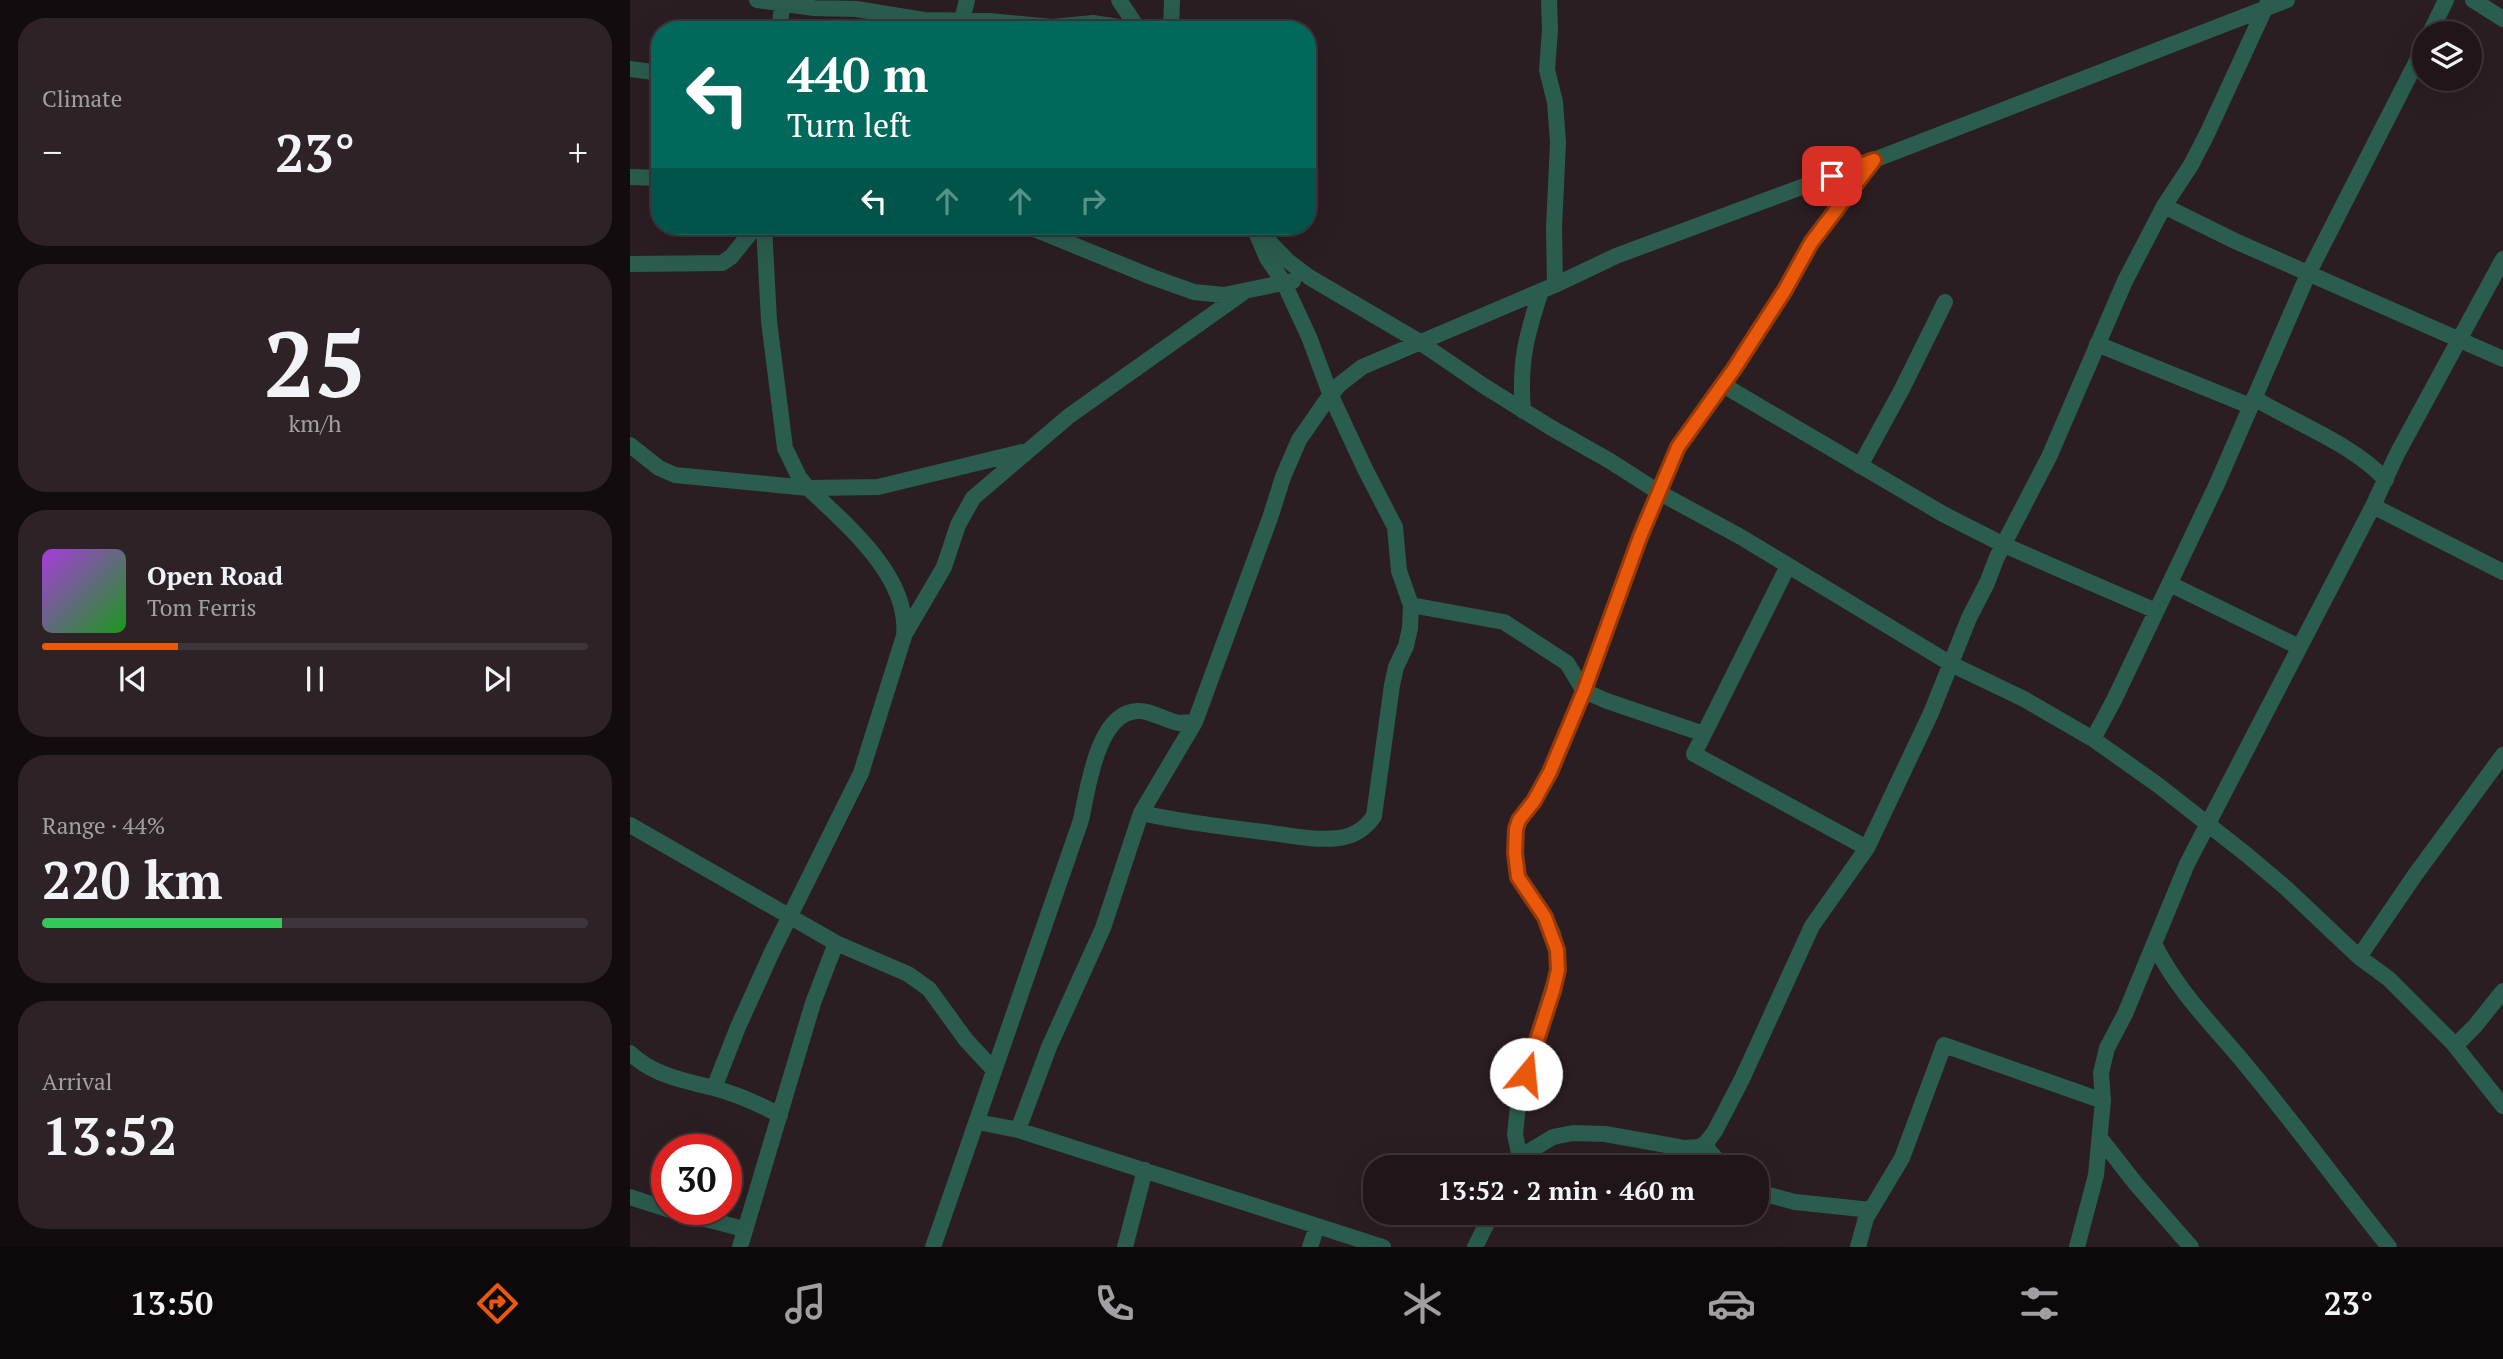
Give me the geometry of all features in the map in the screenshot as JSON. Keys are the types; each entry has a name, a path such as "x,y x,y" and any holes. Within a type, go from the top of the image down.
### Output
{"street":[{"path":"757,0 814,8 856,9 924,20 975,21"},
{"path":"962,20 967,0"},
{"path":"1119,0 1133,21"},
{"path":"1171,21 1172,0"},
{"path":"1523,411 1521,384 1525,337 1548,288 1554,228 1558,142 1555,102 1547,70 1549,0"},
{"path":"1018,1130 1049,1047 1103,928 1141,813 1195,722 1283,477 1299,440 1339,385 1362,367 1418,341 1641,247 1874,160 2267,2 2287,0"},
{"path":"2436,21 2446,0"},
{"path":"2473,0 2503,19"},
{"path":"780,21 783,2"},
{"path":"1697,1155 1742,1079 1812,926 1867,848 1931,713 1969,618 2049,457 2125,281 2164,206 2191,165 2207,134 2267,2"},
{"path":"630,69 651,72"},
{"path":"2093,739 2115,700 2170,584 2309,272 2412,70"},
{"path":"1516,1155 1515,1135 1520,1096 1558,970 1557,950 1549,925 1518,877 1516,829 1523,813 1534,801 1550,772 1584,691 1632,556 1678,447 1723,385 1785,290 1811,243 1874,160"},
{"path":"630,177 651,178"},
{"path":"2164,206 2235,241 2503,359"},
{"path":"630,264 722,263 731,257 749,235"},
{"path":"714,1088 772,952 846,808 861,773 904,636 906,620 901,598 875,556 808,488 799,477 785,447 769,321 764,235"},
{"path":"1049,235 1181,289 1224,295 1309,276"},
{"path":"1141,813 1197,825 1305,839 1340,838 1367,826 1374,816 1392,685 1396,667 1406,646 1411,605 1399,570 1395,527 1331,396 1309,337 1284,283 1267,258 1258,235"},
{"path":"1263,235 1288,261 1309,276 1418,341 1523,411 1951,664 2024,699 2093,739 2209,823 2286,888 2359,957 2389,979 2455,1046 2503,1107"},
{"path":"2077,1247 2096,1175 2103,1101 2103,1059 2125,1014 2186,864 2373,506 2397,454 2503,259"},
{"path":"904,636 944,567 958,525 973,498 1069,416 1244,292"},
{"path":"1860,466 1945,302"},
{"path":"2097,344 2252,402 2348,451 2374,467 2386,480"},
{"path":"1723,385 1944,514 2004,545 2155,611"},
{"path":"630,445 659,468 675,475 808,488 878,486 1027,450"},
{"path":"2373,506 2503,572"},
{"path":"1788,566 1694,754 1867,848"},
{"path":"2170,584 2299,648"},
{"path":"1411,605 1504,622 1567,663 1584,691 1704,734"},
{"path":"933,1247 1081,820 1091,777 1107,730 1121,716 1139,711 1179,723 1195,722"},
{"path":"2359,957 2503,755"},
{"path":"630,825 836,943 908,974 929,989 966,1040 994,1070"},
{"path":"740,1247 813,1003 836,943"},
{"path":"2154,944 2169,974 2192,1004 2240,1058 2389,1247"},
{"path":"2455,1046 2503,991"},
{"path":"1858,1247 1871,1210 1902,1158 1944,1045 2103,1101"},
{"path":"630,1053 639,1061 679,1080 714,1088 780,1115"},
{"path":"978,1122 1018,1130 1383,1247"},
{"path":"1527,1155 1553,1137 1573,1133 1605,1135 1684,1148 1703,1145"},
{"path":"2100,1138 2191,1247"},
{"path":"1703,1145 1713,1155"},
{"path":"1125,1247 1146,1170"},
{"path":"1769,1195 1795,1202 1871,1210"},
{"path":"630,1197 651,1204"},
{"path":"729,1225 744,1229"},
{"path":"1475,1247 1486,1225"},
{"path":"1310,1247 1317,1226"}],"route":[{"path":"1526,1074 1558,970 1555,939 1545,917 1518,877 1515,853 1519,820 1534,801 1550,772 1584,691 1647,518 1678,447 1734,369 1785,290 1811,243 1874,160 1832,176"}]}
